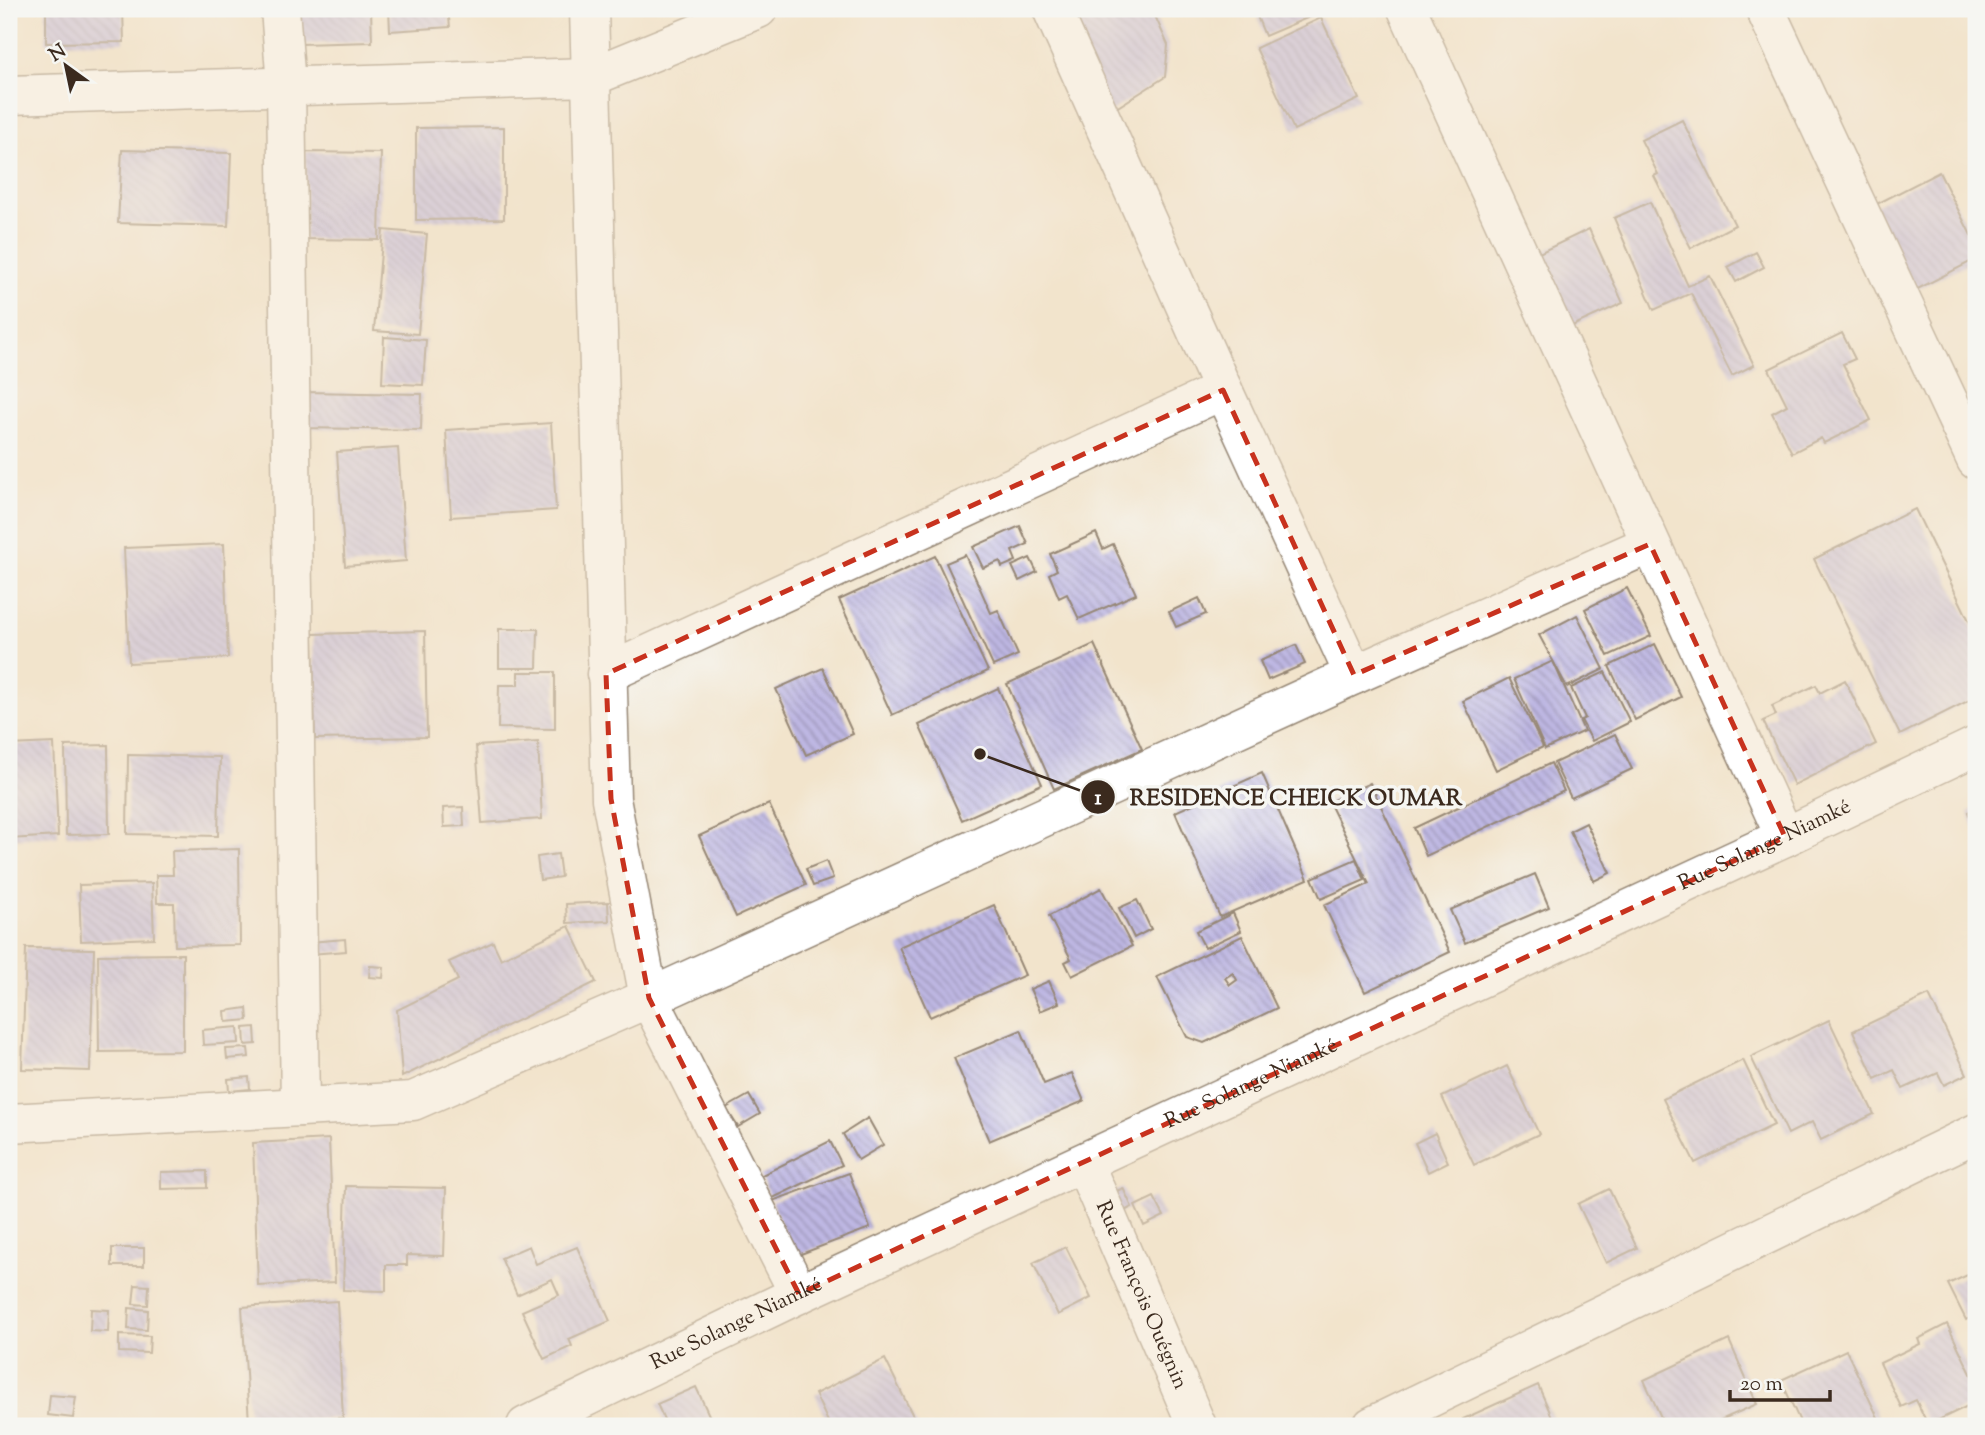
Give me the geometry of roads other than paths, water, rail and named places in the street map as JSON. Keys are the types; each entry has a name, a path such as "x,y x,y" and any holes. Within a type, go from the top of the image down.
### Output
{"street":[{"path":"280,9 286,85 300,1107"},
{"path":"589,9 611,799 649,998 799,1294"},
{"path":"9,95 591,77 758,9"},
{"path":"1052,9 1354,675"},
{"path":"1407,9 1785,837"},
{"path":"1765,9 1976,460"},
{"path":"606,674 1223,390"},
{"path":"9,1123 412,1101 649,998 1354,675 1650,544"},
{"name":"Rue Solange Niamké","path":"526,1426 799,1294 1976,746"},
{"path":"1372,1426 1976,1133"},
{"name":"Rue François Ouégnin","path":"1084,1163 1197,1426"}],"place":[{"name":"RESIDENCE CHEICK OUMAR","path":"980,754"}]}
